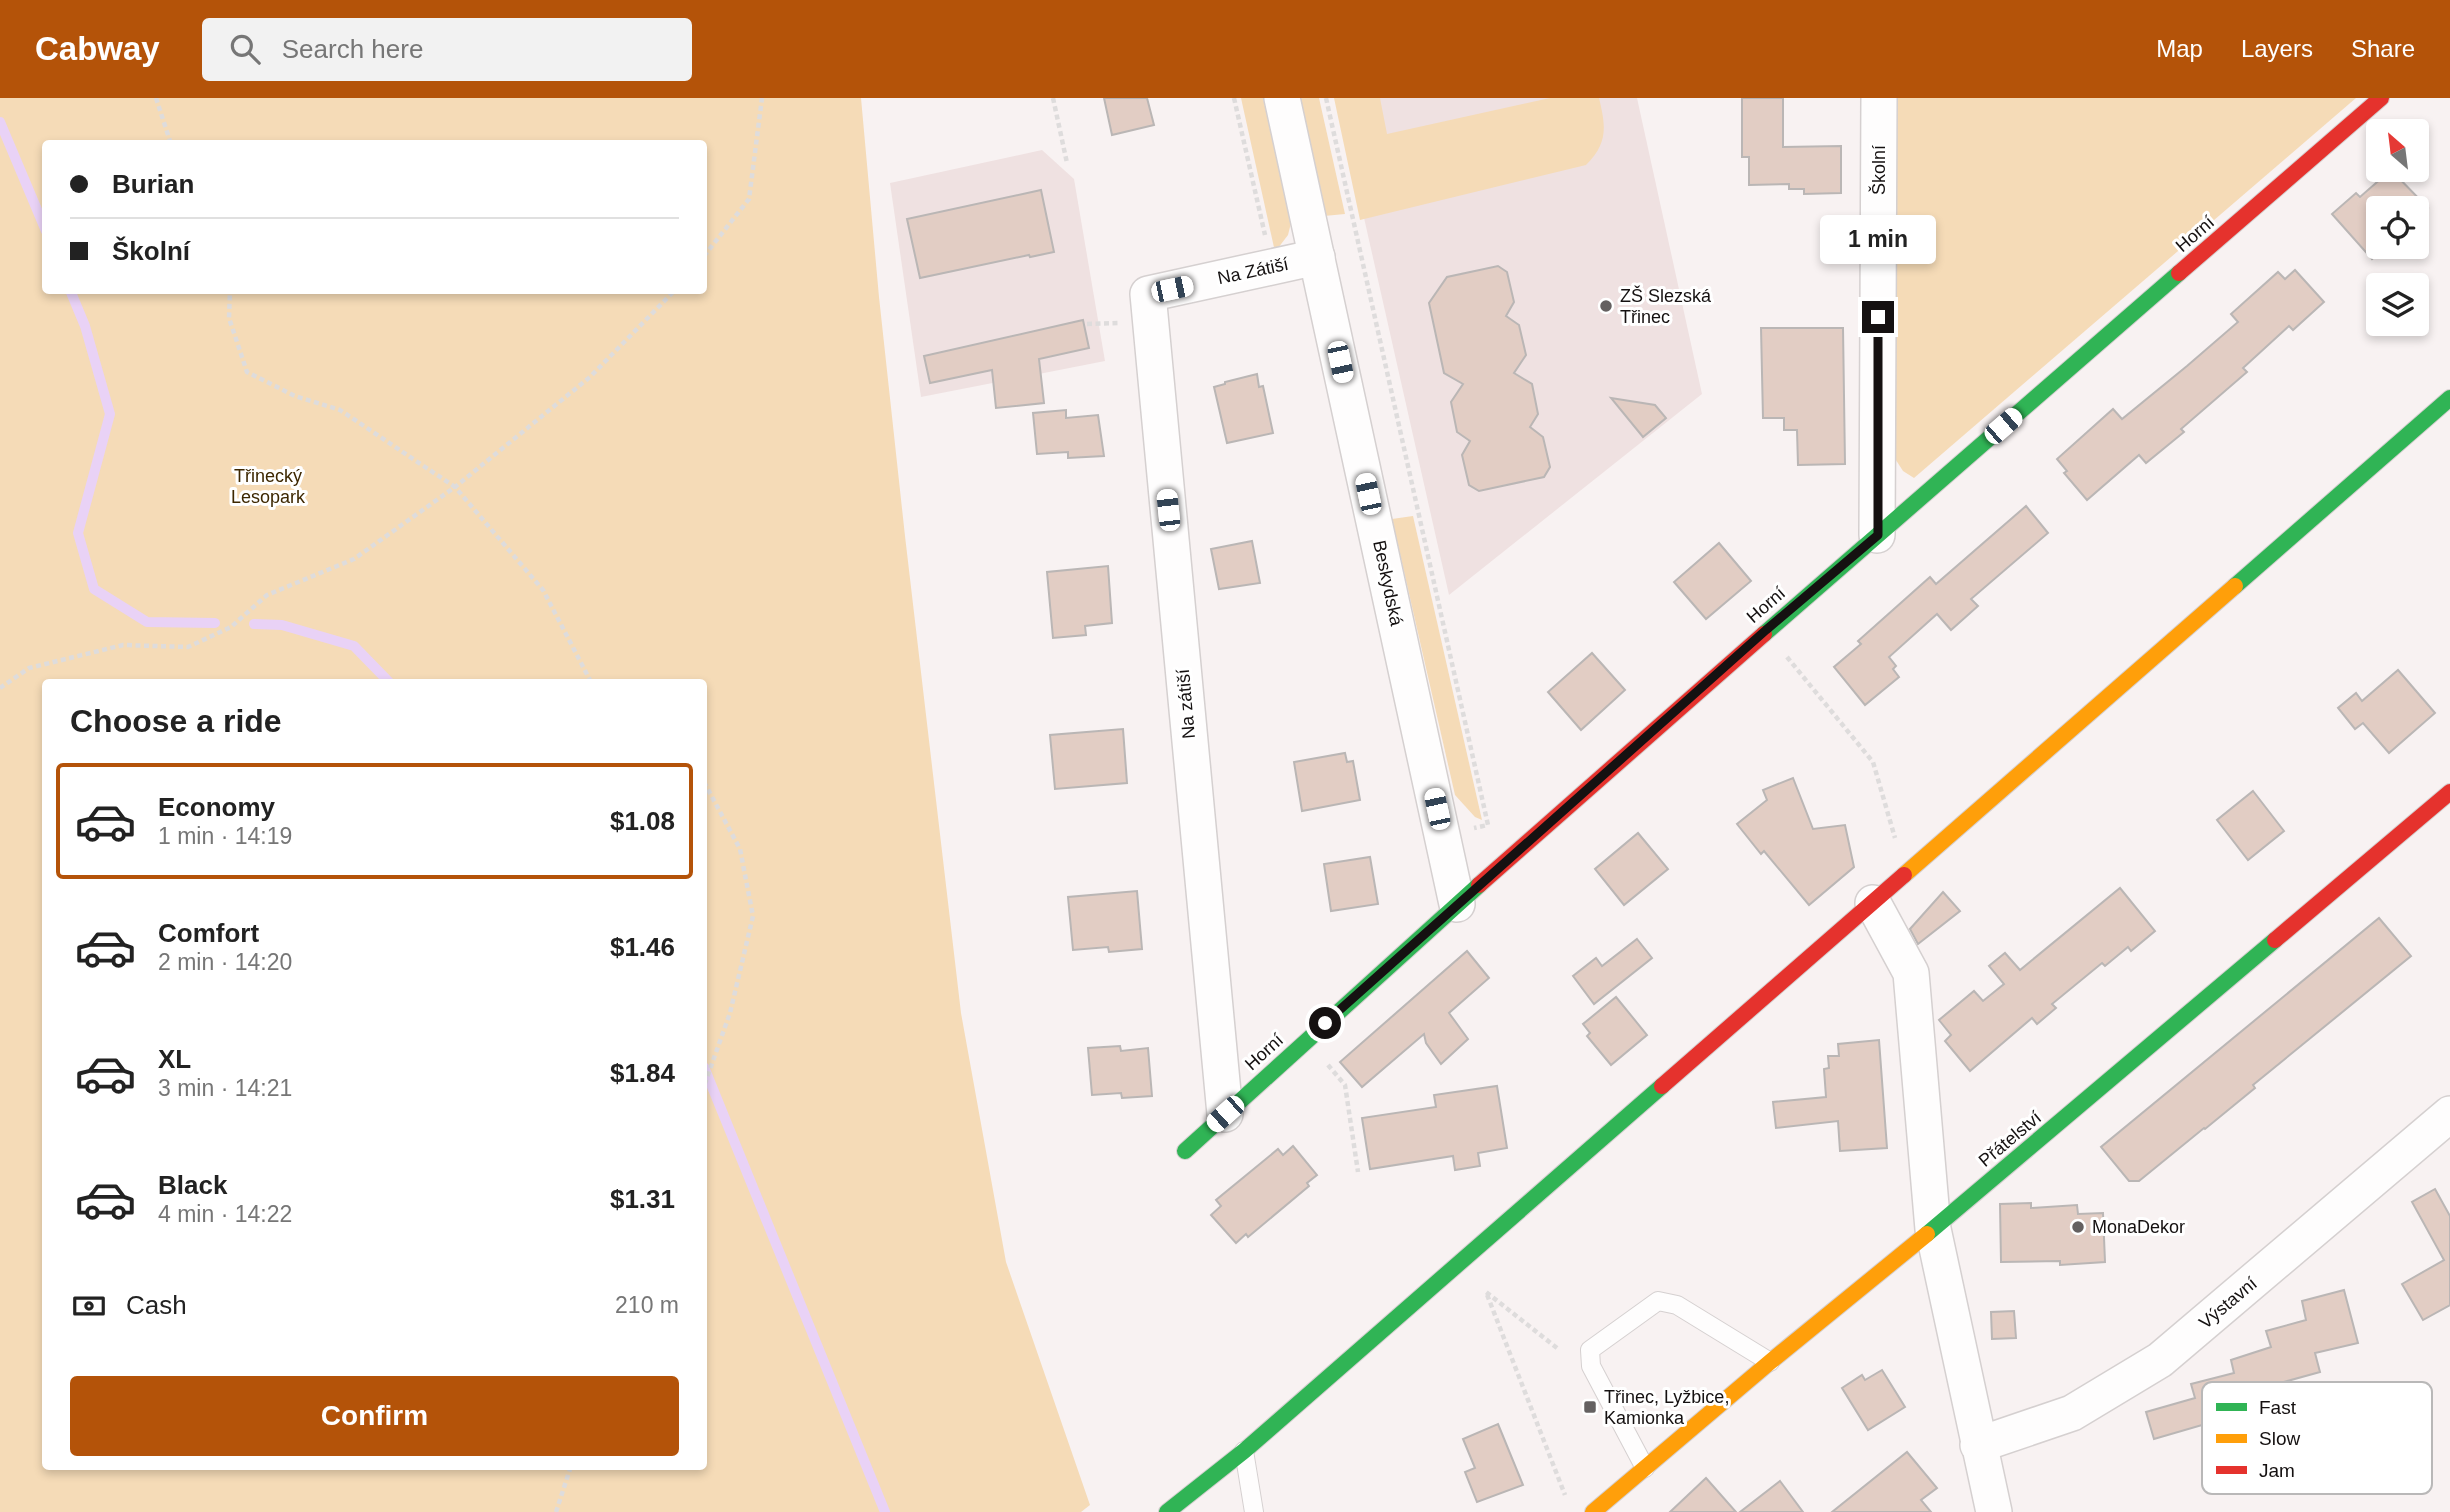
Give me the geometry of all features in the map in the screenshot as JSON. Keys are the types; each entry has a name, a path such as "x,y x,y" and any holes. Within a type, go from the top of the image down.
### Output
{"street":[{"name":"Beskydská","path":"1282,98 1457,904"},
{"name":"Školní","path":"1878,535 1879,98"},
{"name":"Horní","path":"1185,1151 1457,904 2381,98"},
{"name":"Na Zátiší","path":"1148,294 1317,257"},
{"name":"Na zátiší","path":"1148,294 1225,1114"},
{"path":"1167,1512 1244,1451 2450,398"},
{"name":"Přátelství","path":"1593,1512 2450,792"},
{"path":"1873,903 1911,973 1933,1229 1994,1512"},
{"name":"Výstavní","path":"1978,1445 2072,1413 2160,1360 2450,1114"}],"lane":[{"path":"1645,1468 1591,1366 1590,1350 1658,1301 1677,1305 1770,1362"},
{"path":"1244,1451 1254,1512"}],"path":[{"path":"156,98 170,140"},
{"path":"707,252 749,199 762,98"},
{"path":"1053,98 1067,163"},
{"path":"1234,98 1272,267"},
{"path":"1326,98 1488,825"},
{"path":"230,294 229,318 247,372 295,396 340,410 455,487 543,590 589,679"},
{"path":"0,688 29,668 123,645 188,647 231,627 267,595 354,559 455,487 590,377 671,294"},
{"path":"1780,648 1874,762 1905,875"},
{"path":"707,788 740,849 754,916 730,1013 707,1078"},
{"path":"1306,1040 1345,1085 1358,1172"},
{"path":"1557,1348 1486,1292 1567,1499"},
{"path":"556,1512 570,1470"}],"shaded area":[{"path":"1337,98 1637,98 1702,394 1449,595"},
{"path":"1042,150 1074,179 1105,361 921,397 890,183"}],"green space":[{"name":"Třinecký Lesopark","path":"0,98 861,98 905,536 961,1013 1006,1262 1090,1505 1081,1512 0,1512"},
{"path":"1241,98 1263,98 1291,223 1288,235 1275,252"},
{"path":"1299,98 1319,98 1345,214 1324,216"},
{"path":"1334,98 1380,98 1387,134 1550,98 1599,98 1604,126 1602,142 1586,165 1360,220"},
{"path":"1890,98 2356,98 1914,478 1903,471 1892,454"},
{"path":"1413,516 1482,820 1475,817 1455,795 1392,519"}],"building":[{"path":"1104,98 1147,98 1154,125 1112,135"},
{"path":"1742,98 1783,98 1783,147 1841,146 1841,193 1804,194 1804,189 1789,189 1789,184 1749,185 1749,157 1742,157"},
{"path":"2377,182 2403,182 2416,196 2366,196 2366,252 2332,214 2356,193 2360,197"},
{"path":"1041,190 1054,252 920,278 907,219"},
{"path":"1498,266 1507,272 1514,302 1506,316 1519,325 1526,355 1514,373 1532,384 1538,414 1530,427 1543,437 1550,467 1544,477 1479,491 1469,485 1462,455 1470,441 1457,432 1451,402 1463,384 1444,373 1429,303 1447,277"},
{"path":"2295,270 2324,302 2293,330 2289,326 2243,368 2247,372 2181,429 2184,432 2146,463 2139,455 2087,500 2064,473 2067,471 2057,459 2113,409 2122,419 2238,322 2231,314 2278,272 2285,279"},
{"path":"1083,320 1089,348 1039,359 1044,403 996,408 992,370 930,383 924,356"},
{"path":"1761,328 1843,328 1845,464 1798,465 1797,430 1784,430 1784,418 1763,418"},
{"path":"1257,374 1259,387 1263,386 1273,433 1227,443 1214,387"},
{"path":"1611,398 1655,405 1666,418 1643,437"},
{"path":"1066,410 1066,418 1098,415 1104,456 1068,458 1068,452 1037,454 1033,413"},
{"path":"2026,506 2048,533 1971,599 1978,606 1951,630 1937,614 1889,657 1896,666 1893,669 1899,677 1865,705 1834,667 1861,644 1858,641 1930,577 1936,584"},
{"path":"1252,541 1260,583 1219,589 1211,549"},
{"path":"1719,543 1751,581 1706,619 1674,582"},
{"path":"1108,566 1112,623 1085,626 1086,635 1053,638 1047,572"},
{"path":"1592,653 1625,690 1581,730 1548,692"},
{"path":"2398,670 2435,713 2389,753 2363,723 2355,729 2338,708 2356,693 2362,701"},
{"path":"1123,729 1127,783 1055,789 1050,735"},
{"path":"1345,753 1347,762 1353,761 1360,800 1302,811 1294,762"},
{"path":"1793,778 1813,829 1845,825 1854,867 1809,905 1764,851 1761,854 1737,824 1767,800 1763,790"},
{"path":"2253,791 2284,831 2248,860 2217,820"},
{"path":"1638,833 1668,869 1624,905 1595,869"},
{"path":"1370,857 1378,904 1331,911 1324,864"},
{"path":"2120,888 2155,931 2131,951 2128,947 2105,966 2102,963 2052,1004 2056,1008 2037,1024 2032,1018 1970,1071 1945,1041 1951,1035 1939,1020 1974,991 1983,1001 2004,984 1989,966 2005,953 2020,970"},
{"path":"1137,891 1142,949 1109,952 1108,947 1073,950 1068,897"},
{"path":"1943,892 1960,911 1918,944 1910,929"},
{"path":"2379,918 2411,956 2253,1085 2255,1088 2205,1129 2139,1181 2129,1181 2101,1147"},
{"path":"1637,939 1652,958 1594,1004 1573,976 1596,958 1602,966"},
{"path":"1467,951 1489,978 1449,1013 1468,1039 1441,1064 1426,1043 1424,1034 1362,1087 1340,1062"},
{"path":"1616,997 1647,1035 1611,1065 1587,1036 1590,1033 1583,1024"},
{"path":"1879,1040 1887,1148 1840,1151 1838,1121 1776,1128 1773,1102 1826,1097 1824,1069 1829,1068 1828,1056 1839,1056 1838,1044"},
{"path":"1120,1046 1121,1051 1148,1048 1152,1096 1122,1098 1121,1093 1092,1095 1088,1048"},
{"path":"1497,1086 1507,1148 1478,1153 1480,1166 1455,1170 1453,1156 1370,1169 1362,1118 1436,1107 1434,1095"},
{"path":"1293,1146 1317,1175 1307,1183 1309,1186 1248,1237 1246,1234 1236,1243 1211,1215 1221,1206 1216,1200 1278,1149 1283,1155"},
{"path":"2435,1189 2450,1216 2450,1305 2423,1320 2402,1284 2444,1260 2412,1202"},
{"path":"2031,1203 2031,1208 2077,1205 2078,1214 2103,1213 2105,1262 2060,1265 2060,1261 2001,1262 2000,1204"},
{"path":"2344,1290 2358,1343 2315,1353 2320,1372 2284,1382 2202,1382 2202,1425 2154,1439 2146,1412 2195,1398 2191,1384 2234,1373 2231,1360 2271,1347 2266,1331 2306,1320 2302,1301"},
{"path":"2014,1311 2016,1338 1992,1339 1991,1312"},
{"path":"1882,1370 1905,1407 1868,1430 1842,1388 1862,1375 1865,1380"},
{"path":"1498,1424 1523,1485 1477,1502 1465,1472 1475,1468 1463,1439"},
{"path":"1907,1452 1937,1488 1921,1500 1931,1512 1832,1512"},
{"path":"1706,1478 1736,1512 1670,1512"},
{"path":"1780,1481 1803,1512 1740,1512"}],"waterway":[{"path":"0,122 42,222"},
{"path":"72,294 85,326 110,414 78,533 94,589 147,622 215,623"},
{"path":"254,624 282,625 354,646 386,679"},
{"path":"707,1074 885,1512"}],"traffic: fast":[{"path":"1764,634 2179,273"},
{"path":"2235,586 2450,398"},
{"path":"1185,1151 1479,885"},
{"path":"1927,1234 2275,940"},
{"path":"1167,1512 1244,1451 1662,1086"}],"traffic: slow":[{"path":"1904,875 2235,586"},
{"path":"1593,1512 1927,1234"}],"traffic: jam":[{"path":"2179,273 2381,98"},
{"path":"1479,885 1764,634"},
{"path":"2275,940 2450,792"},
{"path":"1662,1086 1904,875"}],"place":[{"name":"ZŠ Slezská Třinec","path":"1606,306"},
{"name":"MonaDekor","path":"2078,1227"},
{"name":"Třinec, Lyžbice, Kamionka","path":"1590,1407"}],"route":[{"path":"1325,1023 1766,630 1878,535 1878,317"}]}
